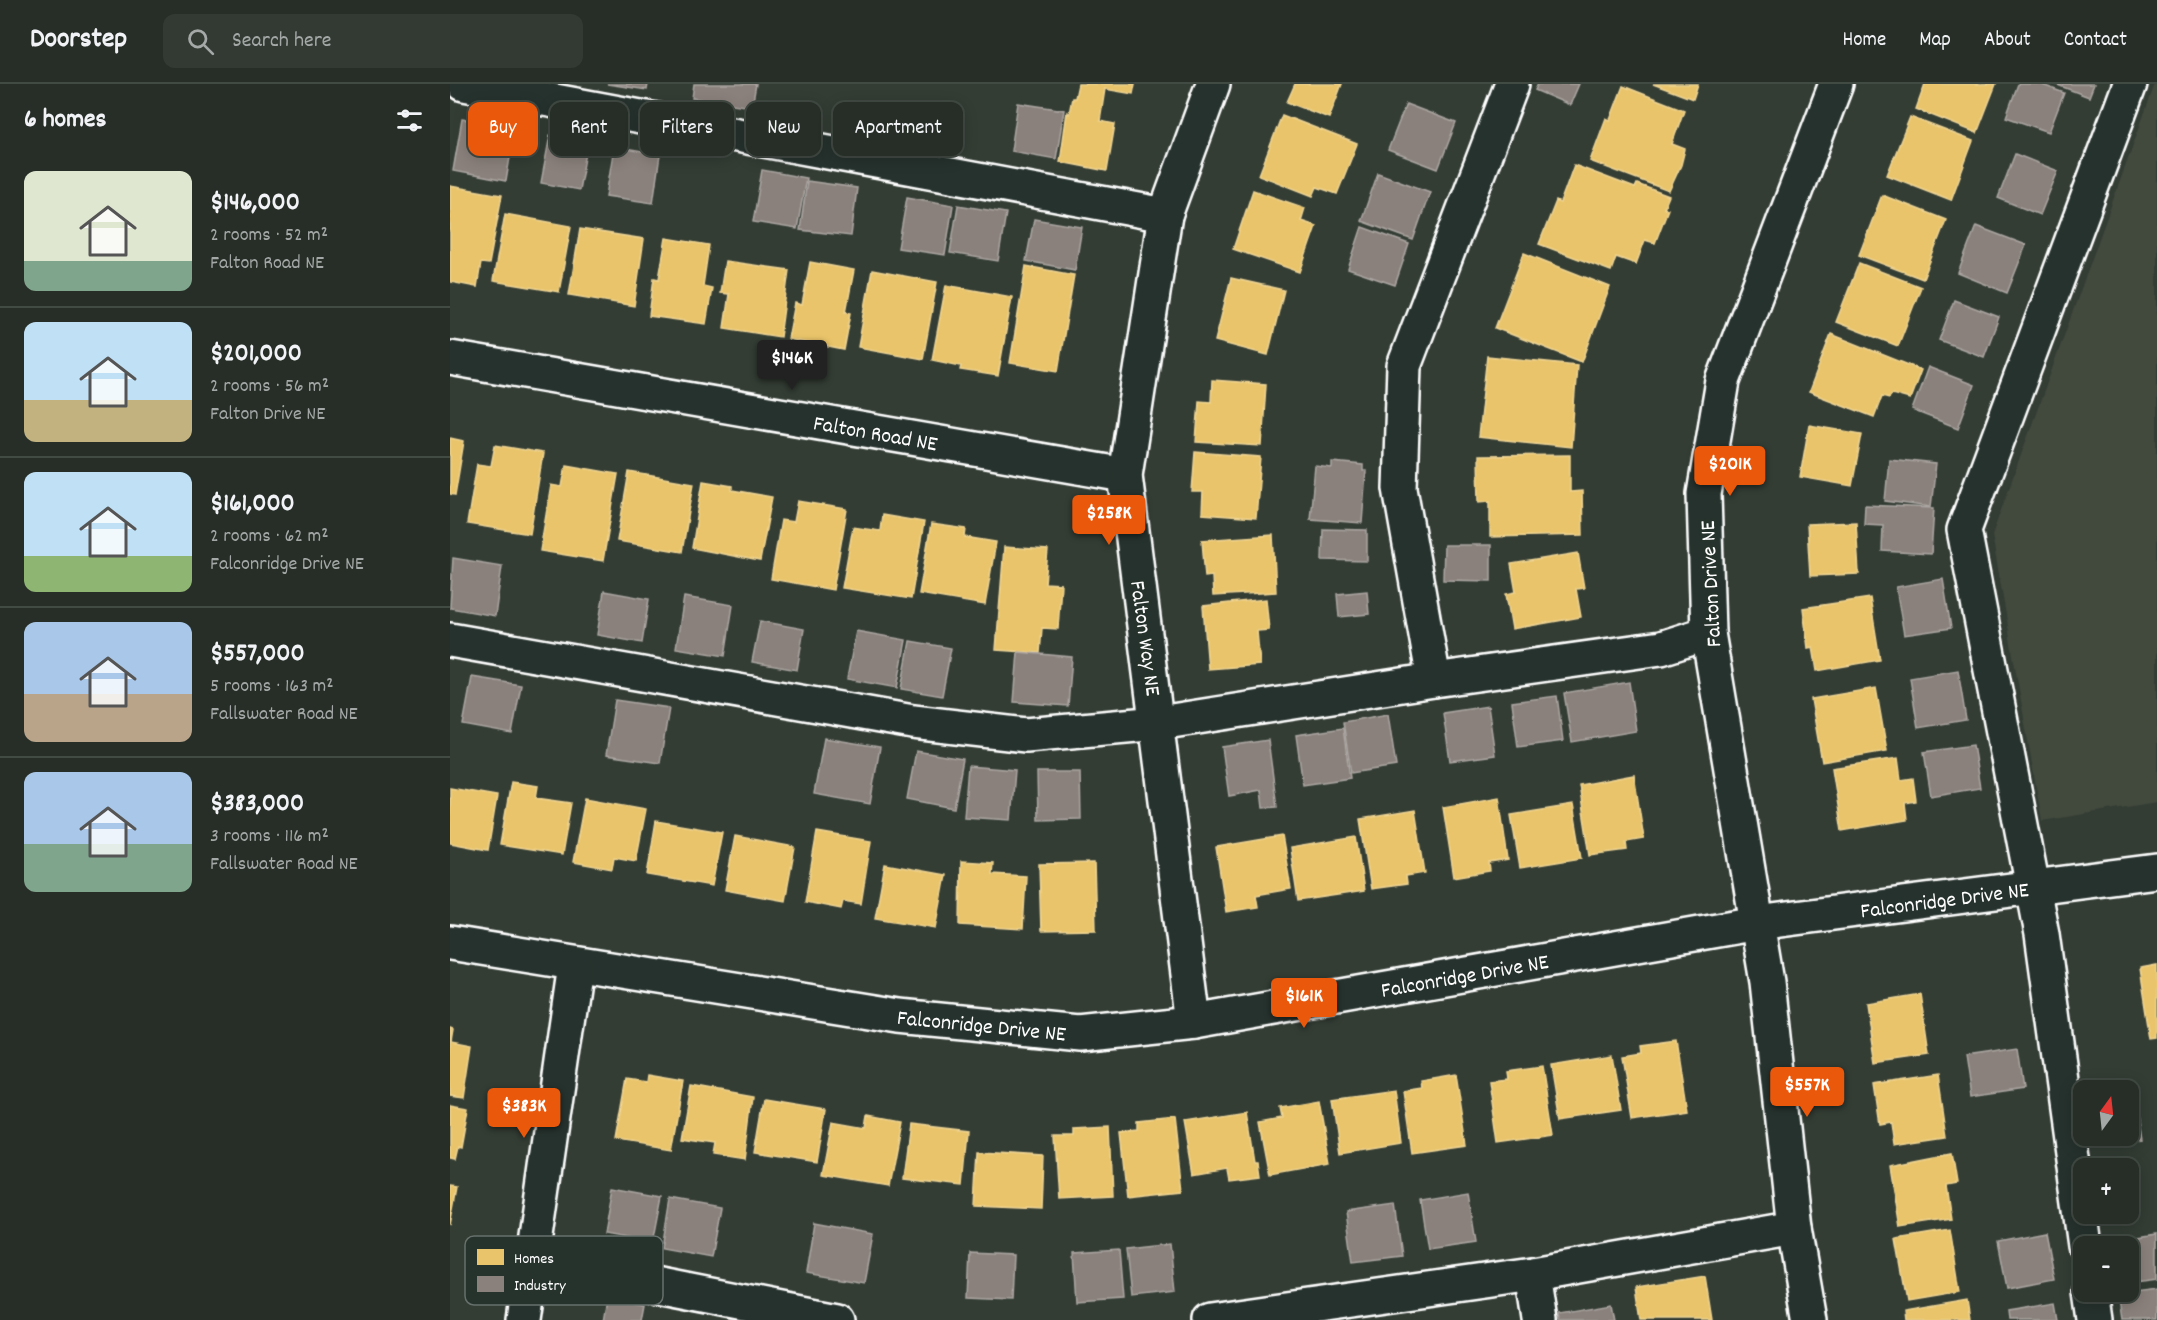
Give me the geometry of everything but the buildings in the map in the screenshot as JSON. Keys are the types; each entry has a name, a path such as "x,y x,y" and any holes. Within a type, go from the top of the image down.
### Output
{"street":[{"path":"464,84 1165,215"},
{"name":"Falton Way NE","path":"1194,1022 1159,723 1125,475 1165,215 1213,84"},
{"path":"1434,680 1400,488 1404,366 1512,84"},
{"name":"Falton Drive NE","path":"1810,1320 1794,1228 1767,981 1708,633 1704,494 1723,381 1836,84"},
{"path":"2084,1236 2034,888 1964,530 2130,84"},
{"name":"Falton Road NE","path":"450,358 1125,475"},
{"path":"450,640 936,725 1026,735 1159,723 1434,680 1661,648 1708,633"},
{"name":"Falconridge Drive NE","path":"450,943 574,965 900,1016 1069,1033 1194,1022 1757,923 2157,870"},
{"path":"535,1236 574,965"},
{"path":"1210,1320 1533,1274 1794,1228"},
{"path":"1533,1274 1540,1320"},
{"path":"663,1286 837,1320"},
{"path":"2092,1302 2095,1320"},
{"path":"524,1320 526,1305"}],"shaded area":[{"path":"2155,84 2157,84 2157,802 2042,821 1992,535"}]}
